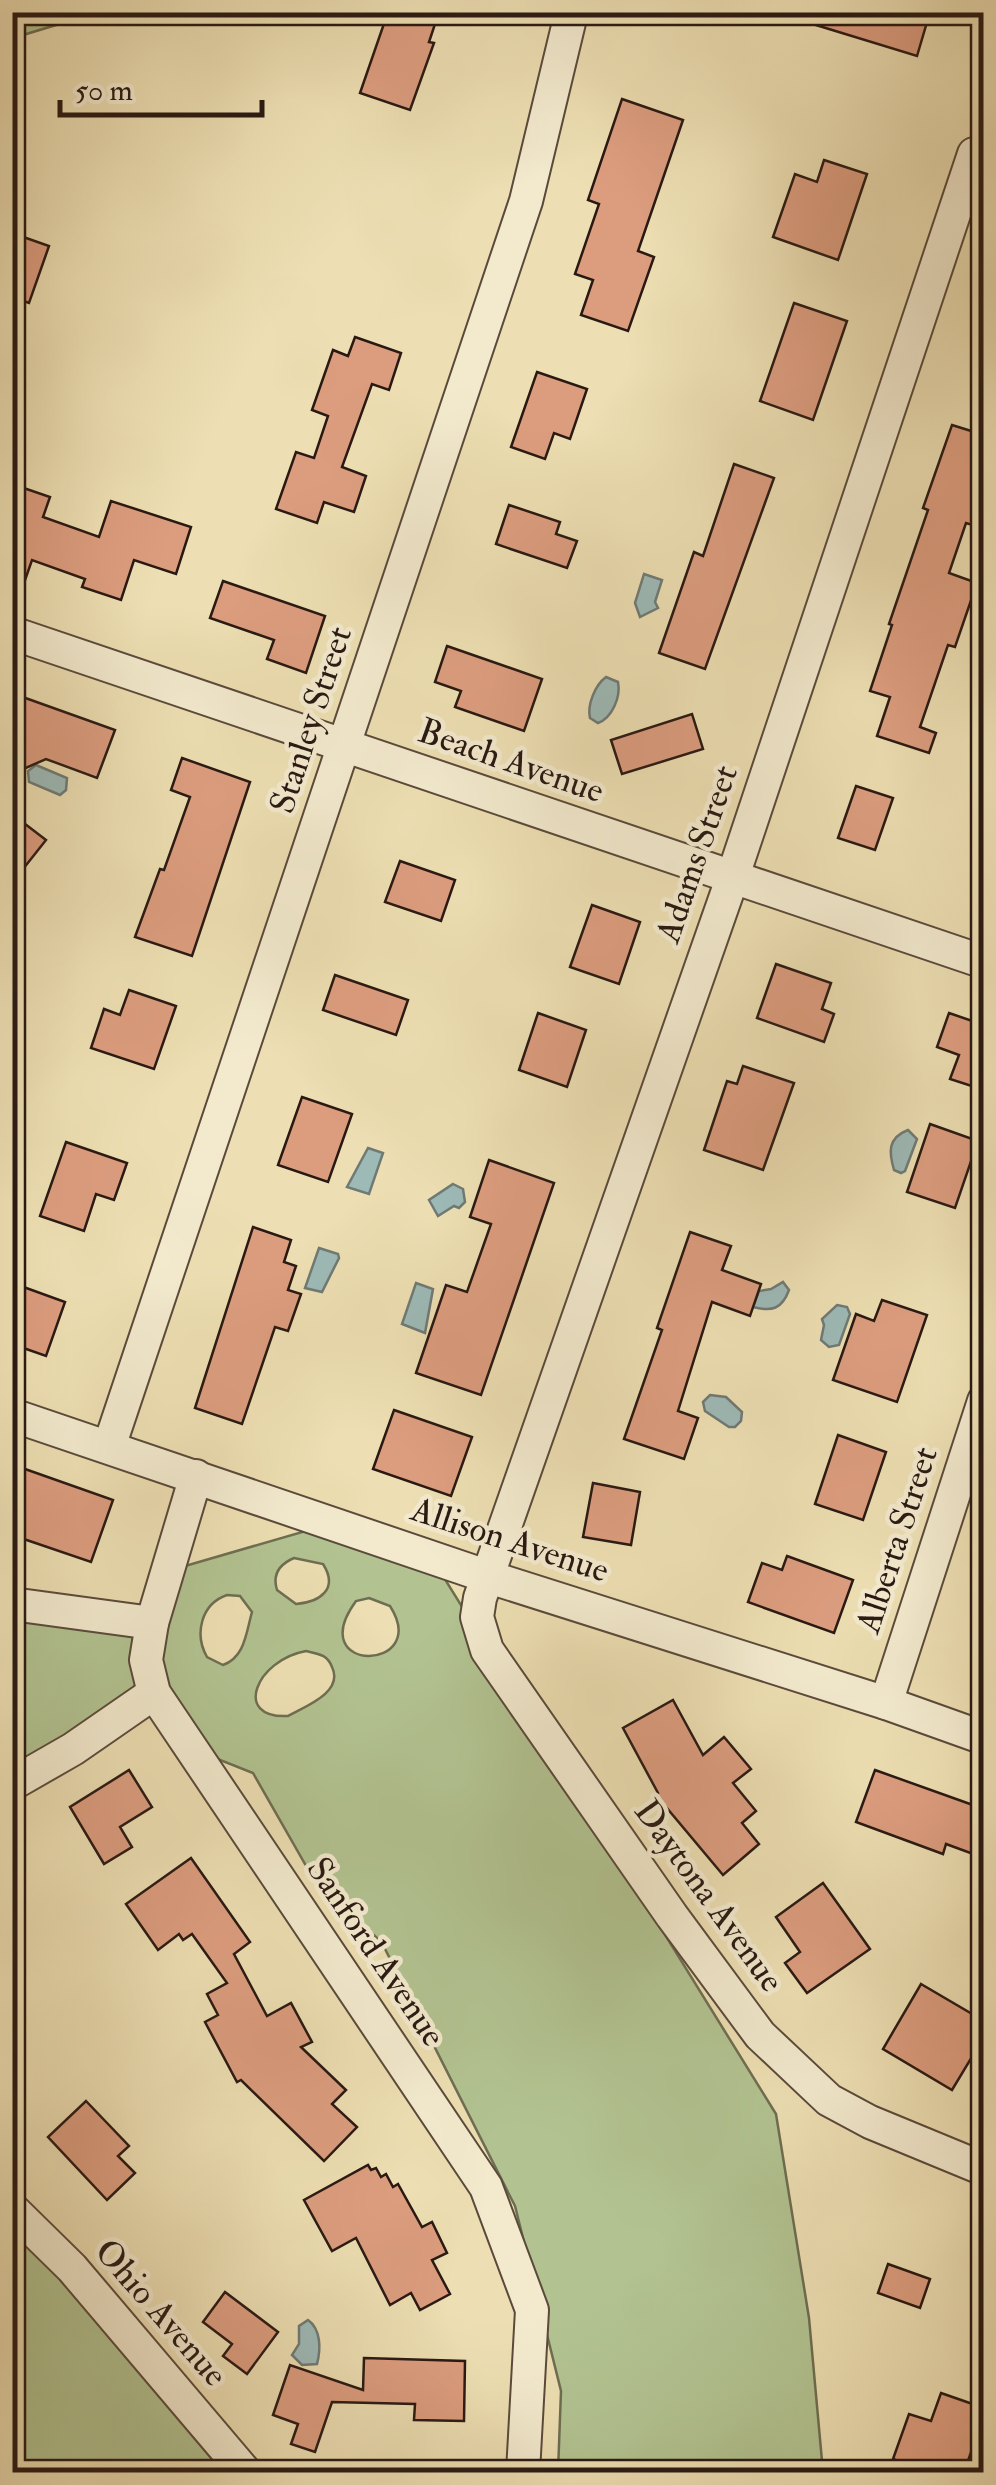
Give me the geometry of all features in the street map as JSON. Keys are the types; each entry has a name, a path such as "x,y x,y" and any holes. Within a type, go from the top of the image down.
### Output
{"street":[{"name":"Stanley Street","path":"109,1447 526,202 571,14"},
{"name":"Adams Street","path":"489,1576 979,156"},
{"name":"Beach Avenue","path":"12,633 984,962"},
{"name":"Alberta Street","path":"886,1703 984,1401"},
{"name":"Allison Avenue","path":"12,1415 984,1738"},
{"path":"12,1604 152,1623 196,1476"},
{"name":"Daytona Avenue","path":"489,1576 477,1618 487,1650 760,2035 829,2100 870,2122 984,2168"},
{"name":"Sanford Avenue","path":"152,1623 146,1660 154,1693 486,2188 532,2310 522,2472"},
{"path":"12,1784 73,1749 154,1693"},
{"name":"Ohio Avenue","path":"12,2208 72,2268 246,2472"}],"green space":[{"path":"13,12 96,12 96,13 13,38"},
{"path":"309,1530 443,1576 776,2114 809,2318 823,2472 558,2472 561,2391 515,2206 382,1943 309,1871 253,1773 215,1758 168,1687 162,1660 167,1626 185,1566","holes":["294,1558 323,1564 328,1587 319,1597 296,1604 277,1590 276,1574","240,1596 252,1612 240,1650 223,1665 207,1657 201,1639 202,1621 218,1599","369,1598 390,1606 398,1628 395,1643 383,1653 354,1653 344,1642 344,1625 356,1601","306,1651 325,1657 332,1667 333,1684 313,1703 288,1716 271,1714 260,1708 257,1688 274,1665"]},
{"path":"13,1618 134,1635 136,1686 13,1766"},
{"path":"12,2229 60,2276 226,2472 13,2472"}],"water":[{"path":"644,574 662,580 655,602 658,608 640,617 635,603"},
{"path":"606,677 618,682 618,694 611,712 598,723 590,718 590,707 595,690"},
{"path":"36,765 67,778 66,790 60,795 29,782 28,771"},
{"path":"908,1130 917,1139 901,1173 894,1170 891,1147 896,1137"},
{"path":"368,1148 383,1153 369,1194 347,1187"},
{"path":"453,1184 463,1189 465,1202 438,1216 429,1200"},
{"path":"319,1248 338,1254 339,1258 322,1292 305,1288"},
{"path":"783,1282 789,1290 780,1305 771,1309 753,1307 759,1291"},
{"path":"416,1283 433,1289 425,1333 402,1324"},
{"path":"837,1305 847,1307 850,1314 839,1345 829,1347 821,1340 822,1319"},
{"path":"710,1395 726,1397 742,1412 735,1427 705,1411 703,1402"},
{"path":"308,2320 318,2334 318,2358 317,2364 302,2365 292,2355 299,2344 299,2326"}],"building":[{"path":"388,12 439,12 429,42 434,43 410,110 360,93"},
{"path":"793,12 930,12 917,56 793,18"},
{"path":"622,99 683,120 638,251 654,257 628,331 581,315 593,280 575,274 599,204 588,200"},
{"path":"824,160 867,174 838,260 773,237 795,174 817,182"},
{"path":"12,233 49,246 29,303 12,297"},
{"path":"794,303 847,321 813,420 760,401"},
{"path":"355,337 401,353 389,390 372,384 342,467 366,476 354,512 324,502 317,523 276,509 296,452 314,458 328,416 312,410 333,350 348,356"},
{"path":"537,372 587,389 570,439 554,433 545,459 511,447"},
{"path":"952,425 984,435 984,505 976,526 966,523 949,573 977,583 955,647 948,645 920,727 936,733 929,753 877,736 890,697 870,691 928,510 923,508"},
{"path":"734,464 774,478 705,669 659,653 694,552 703,556"},
{"path":"12,484 50,497 43,517 99,537 111,501 191,527 176,574 134,560 121,600 82,587 85,579 32,560 16,606 12,606"},
{"path":"509,505 560,522 556,534 577,541 567,568 496,544"},
{"path":"223,581 325,616 306,673 267,659 274,640 210,618"},
{"path":"447,646 542,679 524,731 455,707 461,691 435,682"},
{"path":"17,695 115,730 97,778 46,759 12,774 12,708"},
{"path":"692,714 703,749 622,774 611,740"},
{"path":"182,758 250,782 192,956 135,937 190,797 171,790"},
{"path":"856,786 893,798 875,850 838,838"},
{"path":"12,814 46,840 12,883"},
{"path":"400,861 455,880 441,921 385,902"},
{"path":"592,905 640,922 619,984 570,967"},
{"path":"776,964 831,983 822,1009 834,1014 824,1042 757,1018"},
{"path":"335,975 408,1000 396,1035 323,1010"},
{"path":"129,990 176,1006 154,1069 91,1048 104,1009 120,1015"},
{"path":"538,1013 586,1030 567,1087 519,1070"},
{"path":"949,1013 984,1025 984,1090 950,1079 959,1055 937,1047"},
{"path":"743,1066 794,1083 763,1170 704,1150 727,1081 737,1084"},
{"path":"302,1097 352,1114 328,1182 278,1165"},
{"path":"930,1124 978,1141 955,1208 907,1192"},
{"path":"66,1142 127,1163 114,1200 96,1194 84,1231 40,1216"},
{"path":"489,1160 554,1183 481,1395 416,1373 446,1285 467,1292 491,1224 470,1217"},
{"path":"253,1227 291,1240 284,1262 296,1266 288,1290 301,1294 288,1331 275,1327 242,1424 195,1408"},
{"path":"690,1232 731,1246 722,1270 761,1284 750,1316 712,1302 678,1411 698,1418 684,1459 624,1439 662,1330 657,1328"},
{"path":"18,1285 65,1302 46,1356 12,1344 12,1299"},
{"path":"882,1300 927,1315 897,1402 833,1380 856,1314 874,1321"},
{"path":"394,1410 472,1437 451,1496 373,1469"},
{"path":"838,1435 886,1452 863,1520 815,1504"},
{"path":"25,1469 113,1500 91,1562 12,1535 12,1484 19,1487"},
{"path":"593,1483 640,1492 631,1545 583,1537"},
{"path":"787,1556 853,1580 834,1633 748,1602 762,1563 782,1570"},
{"path":"673,1700 703,1755 724,1737 751,1769 733,1783 756,1811 742,1823 759,1844 723,1875 656,1795 623,1728"},
{"path":"129,1770 152,1807 120,1827 132,1847 104,1864 70,1807"},
{"path":"875,1770 984,1809 984,1858 946,1844 943,1854 856,1822"},
{"path":"191,1858 250,1942 234,1954 267,2016 291,2003 312,2042 301,2047 346,2090 332,2104 357,2127 324,2161 241,2080 237,2082 205,2022 218,2015 207,1994 227,1983 192,1934 183,1940 179,1934 158,1950 126,1904"},
{"path":"823,1883 870,1949 807,1993 785,1963 800,1952 776,1917"},
{"path":"921,1984 984,2021 984,2037 952,2090 883,2049"},
{"path":"86,2101 129,2146 118,2156 135,2173 107,2200 48,2137"},
{"path":"368,2165 371,2170 376,2168 381,2177 386,2174 393,2187 398,2184 422,2227 432,2222 447,2253 432,2260 450,2294 420,2310 411,2293 390,2305 356,2238 332,2251 304,2200"},
{"path":"888,2264 930,2279 920,2308 878,2293"},
{"path":"225,2292 278,2332 247,2374 223,2356 232,2344 203,2322"},
{"path":"364,2358 465,2361 464,2421 414,2420 415,2404 332,2402 315,2452 291,2444 298,2424 273,2415 290,2365 363,2390"},
{"path":"941,2393 984,2408 984,2416 964,2472 917,2472 918,2468 893,2459 909,2414 931,2421"}]}
